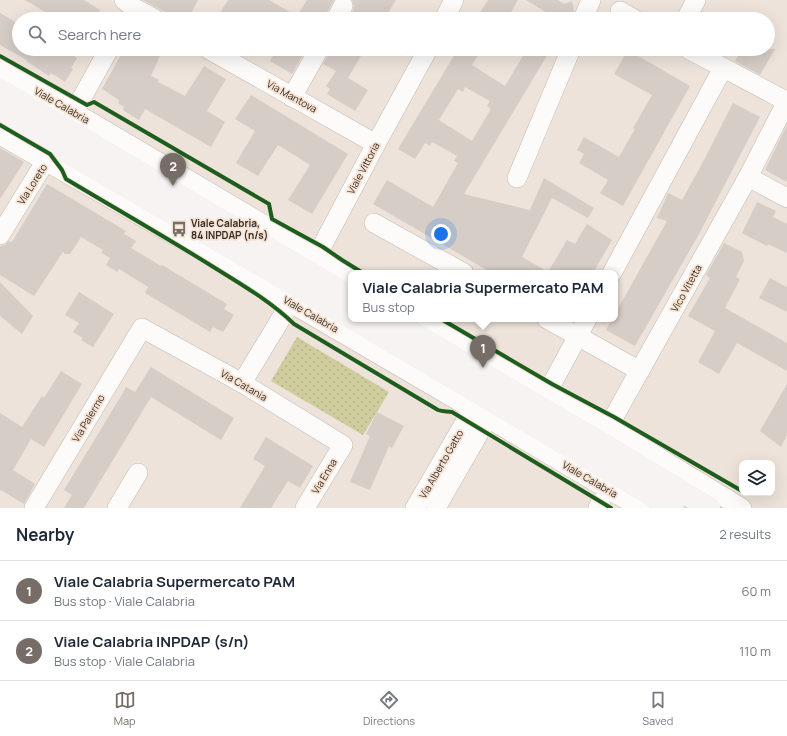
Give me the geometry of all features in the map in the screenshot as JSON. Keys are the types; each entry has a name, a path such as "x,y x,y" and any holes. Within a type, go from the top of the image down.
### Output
{"main road":[{"name":"Viale Calabria","path":"0,90 60,137 304,280 348,315"},
{"name":"Viale Calabria","path":"0,113 60,137"},
{"name":"Viale Calabria","path":"304,280 348,296"},
{"name":"Viale Calabria","path":"358,322 486,401 595,451 709,508"},
{"name":"Viale Calabria","path":"393,322 486,401"},
{"name":"Viale Calabria","path":"595,451 673,508"}],"street":[{"path":"448,12 454,0"},
{"path":"586,12 591,0"},
{"path":"690,12 696,0"},
{"path":"130,6 141,12"},
{"name":"Via Loreto","path":"0,235 60,137 105,56"},
{"name":"Via Mantova","path":"221,56 376,144"},
{"path":"292,96 315,56"},
{"name":"Viale Vittoria","path":"242,383 323,247 376,144 424,56"},
{"path":"518,178 568,56"},
{"path":"701,56 787,101"},
{"path":"614,270 723,68"},
{"name":"Viale Calabria","path":"0,69 60,137 304,280 348,309"},
{"name":"Vico Vitetta","path":"595,451 748,177 787,101"},
{"name":"Viale Calabria","path":"0,135 60,137"},
{"path":"748,177 787,198"},
{"path":"374,223 459,270"},
{"name":"Viale Calabria","path":"304,280 348,276"},
{"name":"Viale Calabria","path":"367,322 486,401 595,451 742,508"},
{"name":"Viale Calabria","path":"429,322 548,391 641,508"},
{"path":"552,322 640,371"},
{"path":"548,391 585,322"},
{"name":"Via Catania","path":"142,328 242,383 343,445"},
{"name":"Via Palermo","path":"34,508 142,328"},
{"path":"436,508 486,401"},
{"name":"Via Alberto Gatto","path":"415,508 486,401"},
{"name":"Via Enna","path":"305,508 343,445"},
{"path":"117,508 138,473"}],"shaded area":[{"path":"297,337 389,392 363,435 271,381"}],"building":[{"path":"25,0 84,0 100,10 99,12 45,12"},
{"path":"143,0 198,0 192,12 165,12"},
{"path":"228,0 269,0 290,12 220,12"},
{"path":"307,0 334,0 327,12 300,12"},
{"path":"352,0 396,0 388,12 352,12 354,6"},
{"path":"488,0 518,0 511,12 480,12"},
{"path":"526,0 558,0 564,4 572,1 573,12 546,12"},
{"path":"0,13 12,20 12,52 0,45"},
{"path":"20,56 74,56 77,58 71,68 73,69 65,82 51,73 49,76 26,61 27,60"},
{"path":"120,56 160,56 151,76 159,80 158,82 185,96 204,66 226,79 207,111 225,122 211,147 145,109 139,120 123,110 124,107 118,103 119,100 102,89"},
{"path":"273,56 302,56 292,74 270,61"},
{"path":"328,56 361,56 348,78 368,90 355,111 327,94 330,89 326,86 336,71 323,64"},
{"path":"454,56 478,56 472,65 505,86 523,56 547,56 464,194 530,210 544,178 594,208 588,218 552,198 522,257 545,270 487,270 373,204 387,180 433,207 458,163 454,161 457,156 432,142 430,146 425,143 415,159 398,149","holes":["465,87 490,101 487,106 491,109 472,141 439,120 458,89 463,92"]},
{"path":"624,56 638,56 690,86 623,206 600,193 608,180 579,163 584,154 577,150 584,137 619,157 635,129 633,128 652,95 614,74"},
{"path":"738,56 771,56 760,75 735,61"},
{"path":"251,95 348,154 312,214 288,200 310,165 278,145 258,176 236,163 255,131 235,119"},
{"path":"733,103 760,117 699,234 635,346 606,330 610,322 618,322 618,309 667,221 657,218 668,193 682,200"},
{"path":"787,125 787,182 765,170"},
{"path":"0,148 24,162 0,199"},
{"path":"47,184 126,231 124,234 136,241 131,248 227,304 224,309 234,315 223,332 213,327 210,332 145,293 148,287 119,269 117,272 106,265 110,258 101,253 103,250 81,237 70,254 65,254 63,252 34,296 0,275 0,246 5,245 9,241 12,242"},
{"path":"757,202 776,211 773,217 787,224 787,253 768,244 767,246 742,233"},
{"path":"587,224 612,240 595,270 549,270 567,240 575,244"},
{"path":"724,243 742,252 744,261 736,277 740,279 725,308 787,343 787,371 737,343 719,374 698,362 715,331 688,316 710,278 706,275"},
{"path":"770,278 787,287 787,312 759,298"},
{"path":"0,282 33,316 22,334 0,316"},
{"path":"79,292 114,314 93,347 81,340 83,338 73,332 79,323 65,315"},
{"path":"151,367 234,418 221,440 151,397 84,508 64,508 72,495 64,490 126,387 135,392"},
{"path":"61,371 82,384 44,447 31,439 13,470 35,484 24,504 1,490 0,491 0,413 22,427 42,396 44,398"},
{"path":"787,384 787,435 781,447 760,431"},
{"path":"377,412 404,426 392,448 389,446 370,490 350,482 370,436 366,434"},
{"path":"266,437 313,466 300,488 288,481 271,508 240,508 265,466 253,459"}],"cycle path":[{"path":"0,56 87,105 94,102 269,204 272,219 323,247 358,270"},
{"path":"0,125 50,154 62,170 66,179 241,284 274,307 294,324 438,410 452,412 611,508"},
{"path":"446,322 552,384 614,417 739,489"}],"place":[{"name":"Viale Calabria INPDAP (s/n)","path":"173,186"},
{"name":"Viale Calabria, 84 INPDAP (n/s)","path":"179,229"},
{"name":"Viale Calabria Supermercato PAM","path":"483,368"}]}
